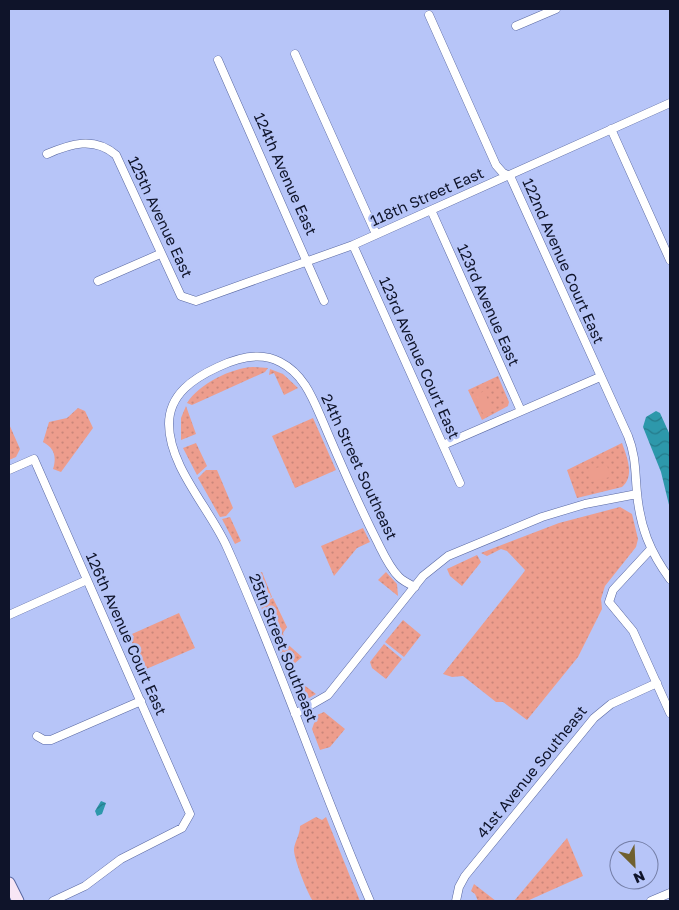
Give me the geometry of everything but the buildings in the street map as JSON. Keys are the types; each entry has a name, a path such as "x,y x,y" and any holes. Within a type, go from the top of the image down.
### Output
{"main road":[{"path":"9,883 18,901"}],"street":[{"path":"516,26 556,9"},
{"name":"122nd Avenue Court East","path":"429,15 496,165 503,173 510,176 636,457 637,494 650,550"},
{"path":"295,54 376,234"},
{"name":"124th Avenue East","path":"218,60 324,301"},
{"name":"118th Street East","path":"189,300 200,301 353,245 670,103"},
{"path":"611,129 670,260"},
{"name":"125th Avenue East","path":"46,154 83,142 100,144 116,155 181,296 189,300"},
{"name":"123rd Avenue East","path":"430,210 521,411"},
{"name":"123rd Avenue Court East","path":"353,245 460,483"},
{"path":"98,281 160,254"},
{"name":"24th Street Southeast","path":"170,409 176,397 189,383 198,376 226,363 250,356 261,356 277,360 298,376 310,392 368,525 399,577 414,587"},
{"path":"443,446 600,377"},
{"name":"25th Street Southeast","path":"170,409 170,433 176,456 225,543 370,901"},
{"name":"126th Avenue Court East","path":"9,470 34,460 190,814 182,828 121,859 85,886 54,901"},
{"path":"295,714 328,695 414,587 438,563 467,546 564,510 637,494"},
{"path":"670,579 650,550 613,590 609,602 633,631 670,713"},
{"path":"9,615 87,580"},
{"name":"41st Avenue Southeast","path":"456,901 459,887 465,876 601,710 657,683"},
{"path":"37,736 44,740 51,740 141,701"},
{"path":"652,901 670,893"}],"shaded area":[{"path":"253,367 268,368 265,372 192,405 187,403 199,389 216,378 235,370"},
{"path":"270,369 283,374 298,388 284,395 274,373 269,375"},
{"path":"498,376 509,402 508,406 482,420 468,390"},
{"path":"484,391 493,411 484,416 475,396"},
{"path":"186,406 196,434 181,440 181,418"},
{"path":"78,408 85,411 93,428 61,472 53,469 54,453 43,442 49,422 67,418"},
{"path":"313,418 336,470 295,488 272,436"},
{"path":"9,424 20,449 16,457 9,460"},
{"path":"196,443 207,466 197,475 183,448"},
{"path":"622,443 629,466 626,483 622,487 577,498 567,470"},
{"path":"607,465 610,477 591,482 588,470"},
{"path":"206,470 217,470 233,508 226,516 220,517 198,478"},
{"path":"620,507 632,514 638,539 636,547 605,586 601,599 602,609 578,657 527,720 503,702 496,702 463,676 452,677 443,674 525,570 507,551 501,549 487,556 481,553 559,523"},
{"path":"230,517 241,541 235,544 222,519"},
{"path":"363,528 370,542 357,548 334,576 321,546"},
{"path":"477,555 481,562 462,586 450,576 447,569"},
{"path":"262,572 272,597 260,604 249,578"},
{"path":"386,572 397,584 398,596 378,580"},
{"path":"273,598 287,627 283,633 284,637 275,641 261,607 263,603"},
{"path":"179,613 195,648 144,670 130,639 134,637 132,634"},
{"path":"403,620 421,635 404,657 385,642"},
{"path":"283,640 302,657 287,670 276,642"},
{"path":"384,644 402,659 386,679 372,668 370,662"},
{"path":"298,676 300,682 316,694 309,698 296,692 291,679"},
{"path":"324,712 345,729 330,747 320,750 312,729 317,715"},
{"path":"316,817 322,820 326,817 360,901 313,901 298,867 294,849 300,826"},
{"path":"567,838 583,876 527,901 514,901"},
{"path":"474,884 496,901 478,901 475,894 471,891"}],"water":[{"path":"656,411 660,413 670,435 670,509 661,472 643,427 646,417"},
{"path":"101,801 106,803 102,814 97,816 95,811"}]}
